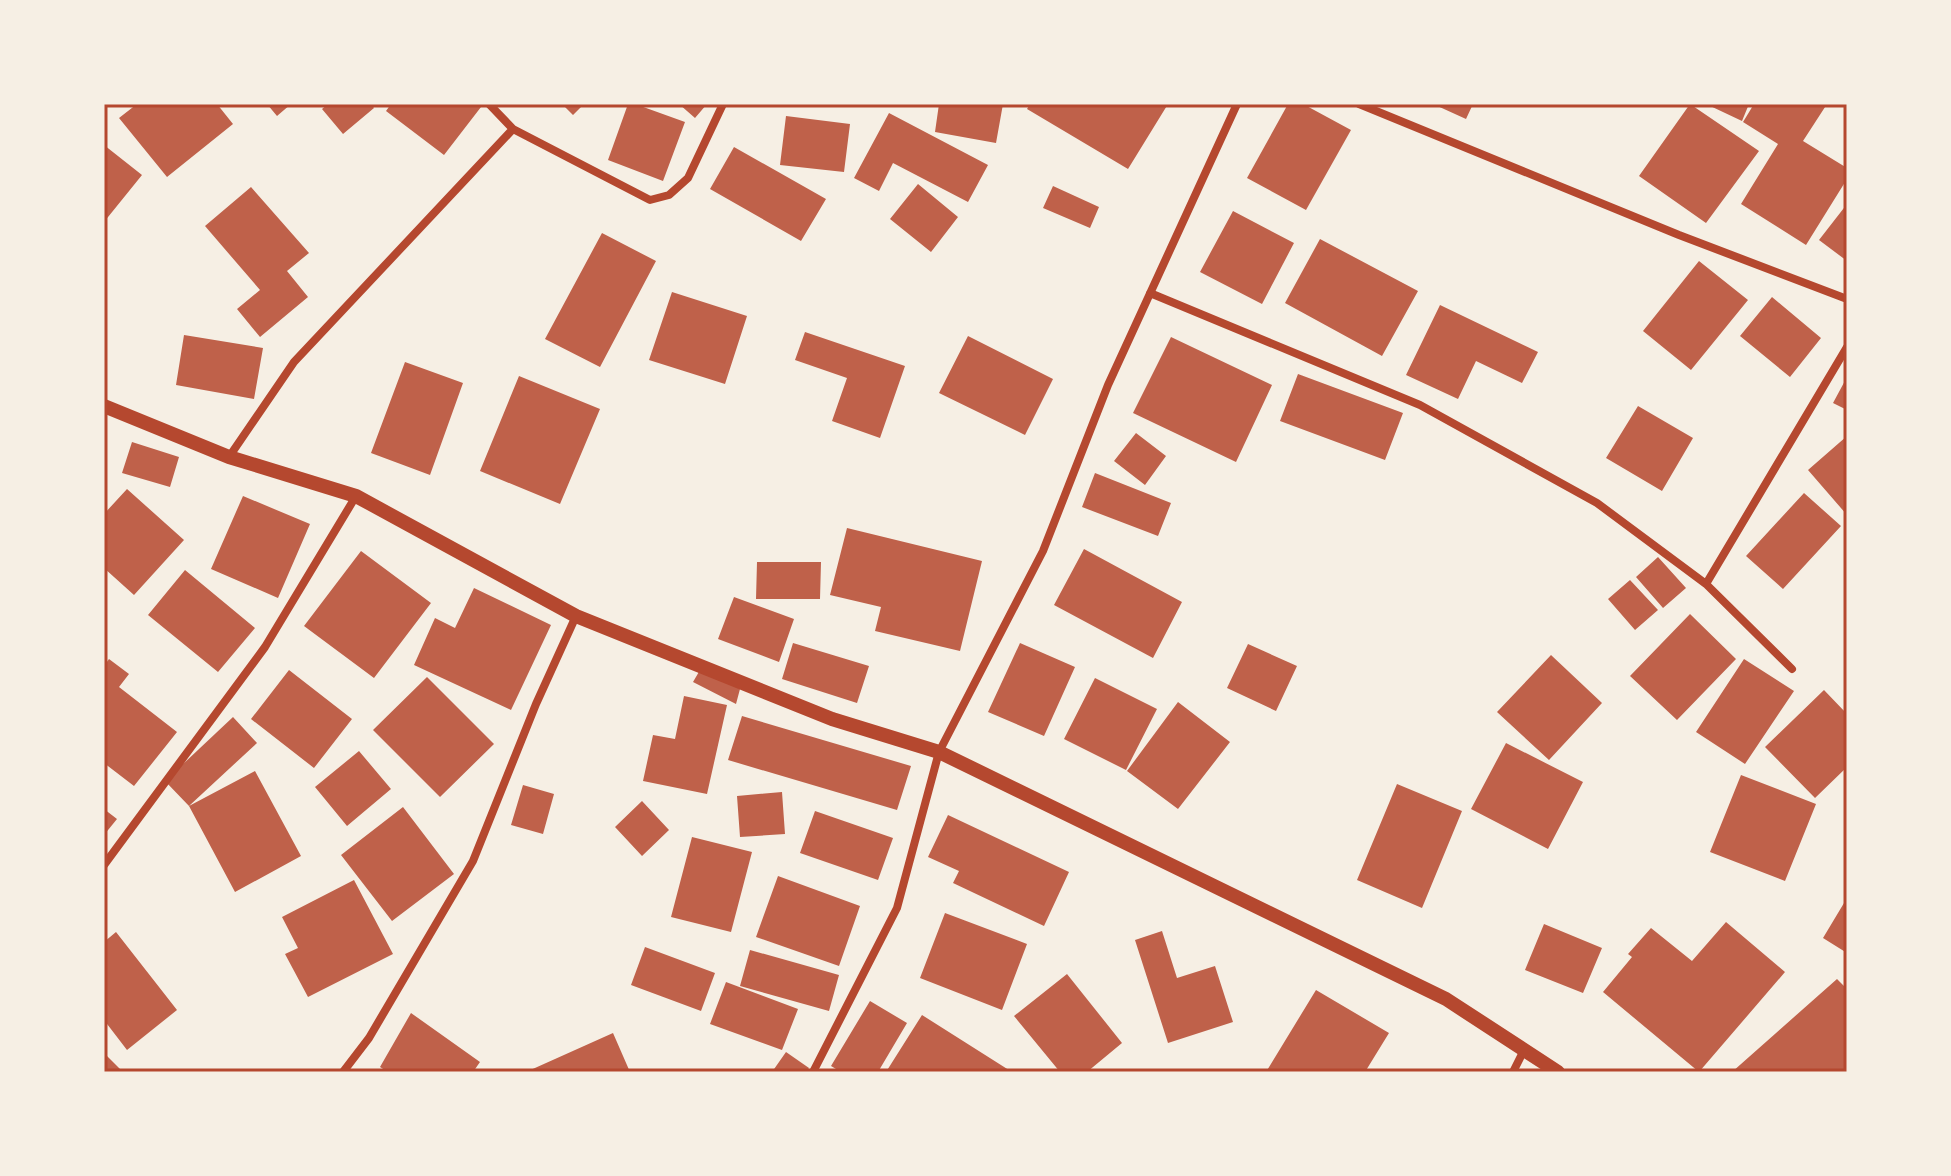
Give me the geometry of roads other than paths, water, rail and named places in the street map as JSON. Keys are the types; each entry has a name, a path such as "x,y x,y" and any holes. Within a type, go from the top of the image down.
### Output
{"street":[{"path":"489,104 513,129 650,200 669,195 688,178 723,104"},
{"path":"813,1072 897,908 939,752 1043,551 1108,385 1237,104"},
{"path":"1359,104 1679,235 1847,299"},
{"path":"229,457 294,362 513,129"},
{"path":"1150,293 1420,405 1597,503 1706,584 1792,669"},
{"path":"1706,584 1847,347"},
{"path":"104,406 229,457 356,496 576,616 832,719 939,752 1446,999 1558,1072"},
{"path":"104,865 265,647 356,496"},
{"path":"343,1072 369,1038 473,861 536,704 576,616"},
{"path":"1513,1072 1524,1050"}]}
